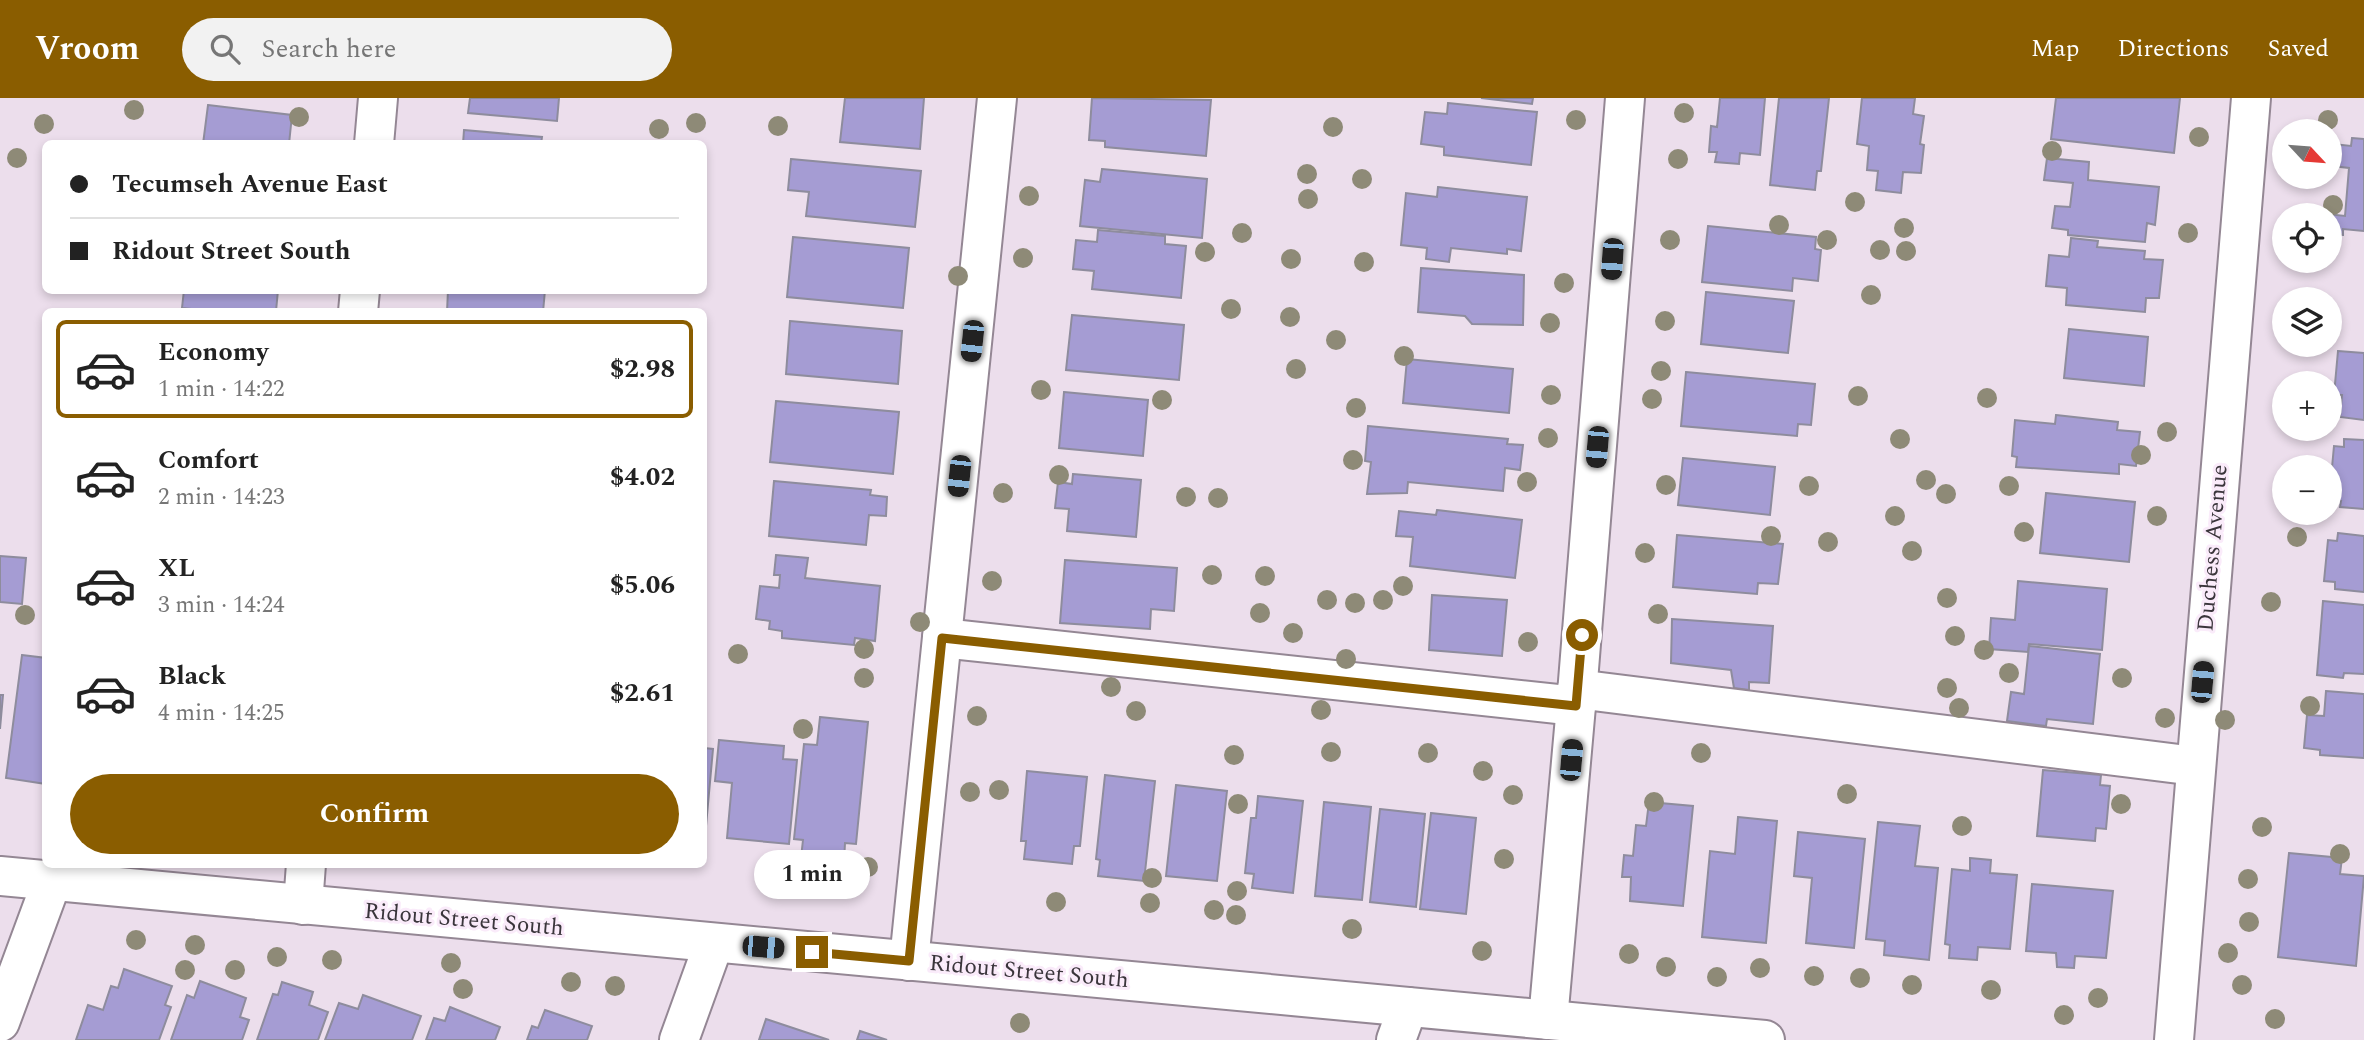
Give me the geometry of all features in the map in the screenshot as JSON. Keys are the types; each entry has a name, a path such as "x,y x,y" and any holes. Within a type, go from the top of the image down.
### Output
{"street":[{"path":"374,140 378,98"},
{"path":"909,961 997,98"},
{"path":"1548,1020 1625,98"},
{"name":"Duchess Avenue","path":"2174,1040 2251,98"},
{"path":"942,638 1577,697 2195,766"},
{"path":"303,905 306,868"},
{"name":"Ridout Street South","path":"0,876 909,961 1402,1024 1548,1020 1765,1040"},
{"path":"0,1022 51,881"},
{"path":"679,1040 714,943"}],"building":[{"path":"470,98 559,98 557,121 468,113"},
{"path":"845,98 924,98 920,149 840,142"},
{"path":"1092,98 1211,100 1206,156 1105,147 1105,141 1089,140"},
{"path":"1481,98 1533,98 1532,104"},
{"path":"1720,98 1765,98 1760,155 1740,153 1739,164 1715,162 1717,152 1709,152 1711,126 1717,127"},
{"path":"1779,98 1829,98 1821,171 1817,171 1815,190 1770,185"},
{"path":"1862,98 1915,98 1913,114 1924,116 1920,144 1924,145 1921,173 1903,172 1901,193 1876,190 1878,171 1867,170 1869,146 1857,144"},
{"path":"2056,98 2180,98 2174,153 2051,139"},
{"path":"1448,103 1537,112 1531,165 1444,155 1444,147 1421,144 1425,112 1447,114"},
{"path":"208,105 292,115 289,140 204,140"},
{"path":"464,130 542,137 542,140 463,140"},
{"path":"2352,138 2364,139 2364,231 2343,229 2342,235 2349,168 2342,167 2342,145 2351,146"},
{"path":"2047,158 2089,162 2088,180 2159,187 2155,225 2147,223 2145,242 2068,235 2068,230 2052,228 2055,206 2070,207 2073,183 2044,180"},
{"path":"791,159 921,171 915,227 806,216 809,192 788,190"},
{"path":"1102,169 1207,179 1202,238 1080,226 1085,180 1100,182"},
{"path":"1438,187 1527,197 1521,251 1507,249 1507,254 1451,248 1449,262 1426,259 1427,248 1401,245 1406,193 1437,197"},
{"path":"1708,226 1816,237 1815,249 1821,250 1818,281 1793,278 1792,291 1702,282"},
{"path":"1098,230 1165,236 1165,244 1186,246 1181,298 1092,289 1094,271 1073,269 1076,240 1097,242"},
{"path":"793,237 909,248 903,308 787,297"},
{"path":"2071,238 2098,241 2097,247 2145,251 2144,259 2163,260 2159,298 2146,298 2145,312 2066,305 2067,288 2046,286 2049,255 2069,257"},
{"path":"1421,268 1524,275 1523,325 1472,324 1465,316 1418,312"},
{"path":"1706,292 1794,301 1788,353 1701,344"},
{"path":"184,294 278,294 276,308 182,308"},
{"path":"448,294 545,294 543,308 447,308"},
{"path":"1072,315 1184,325 1179,380 1066,370"},
{"path":"790,321 902,331 898,384 786,374"},
{"path":"2069,329 2148,337 2144,386 2064,378"},
{"path":"2342,351 2364,353 2364,420 2342,417 2342,371 2336,371 2337,357 2342,357"},
{"path":"1407,359 1513,369 1509,413 1403,403"},
{"path":"1686,372 1815,384 1811,425 1798,424 1797,436 1681,426"},
{"path":"1064,392 1148,400 1143,456 1059,448"},
{"path":"776,401 899,412 893,474 770,462"},
{"path":"2056,415 2118,422 2117,430 2140,432 2136,466 2119,464 2119,474 2016,467 2017,457 2012,456 2015,420 2055,424"},
{"path":"1368,426 1508,439 1507,444 1523,445 1520,470 1505,468 1503,491 1408,482 1407,493 1367,494 1371,462 1365,461"},
{"path":"2344,439 2364,440 2364,509 2342,507 2342,455 2333,455 2334,446 2344,447"},
{"path":"1683,458 1775,467 1770,515 1678,505"},
{"path":"1073,474 1141,480 1136,537 1067,531 1069,509 1055,508 1058,482 1072,484"},
{"path":"774,481 871,490 870,495 887,497 886,516 869,515 866,545 769,536"},
{"path":"2046,493 2135,502 2129,562 2040,553"},
{"path":"1437,510 1522,520 1515,578 1410,566 1413,537 1396,536 1399,511 1436,515"},
{"path":"2338,533 2364,536 2364,592 2335,589 2335,582 2324,581 2328,540 2337,541"},
{"path":"1677,535 1783,544 1778,584 1758,583 1757,594 1673,587"},
{"path":"776,555 808,558 805,578 880,586 875,641 855,638 854,645 782,638 782,631 769,629 770,621 756,619 760,586 779,588 780,575 774,575"},
{"path":"0,556 26,558 22,604 0,602"},
{"path":"1065,560 1177,568 1174,611 1151,609 1150,629 1060,623"},
{"path":"2018,581 2107,589 2102,650 2029,644 2028,652 1989,649 1991,618 2015,620"},
{"path":"1432,595 1507,600 1502,656 1429,650"},
{"path":"2323,601 2364,605 2364,674 2344,673 2343,678 2317,675"},
{"path":"1672,619 1773,626 1769,683 1749,682 1749,690 1734,688 1731,670 1671,663"},
{"path":"2029,646 2100,654 2093,724 2047,719 2046,726 2007,721 2011,692 2024,694"},
{"path":"22,655 42,658 42,783 6,778"},
{"path":"2326,691 2364,694 2364,758 2320,755 2320,750 2304,748 2307,715 2324,716"},
{"path":"0,695 3,695 0,729"},
{"path":"820,717 868,722 856,844 845,843 844,862 801,858 803,840 794,839 804,744 817,745"},
{"path":"719,740 784,746 783,759 797,760 789,844 727,838 732,783 715,781"},
{"path":"707,748 713,749 707,815"},
{"path":"2043,770 2101,775 2100,785 2110,786 2106,829 2096,828 2095,841 2037,836"},
{"path":"1027,771 1087,777 1080,846 1074,846 1072,864 1024,859 1026,841 1021,841"},
{"path":"1105,775 1155,781 1144,881 1098,876 1100,860 1096,859"},
{"path":"1176,785 1227,791 1217,881 1166,876"},
{"path":"1258,796 1303,801 1293,893 1252,888 1254,874 1245,873 1251,818 1256,818"},
{"path":"1324,802 1371,807 1362,900 1315,896"},
{"path":"1649,802 1693,806 1683,906 1630,901 1631,877 1622,877 1624,855 1633,856 1636,825 1646,826"},
{"path":"1380,809 1425,814 1416,907 1370,902"},
{"path":"1431,813 1476,818 1466,914 1420,909"},
{"path":"1738,817 1777,821 1766,943 1702,937 1710,851 1735,854"},
{"path":"1878,822 1920,826 1915,866 1938,868 1929,960 1884,955 1885,941 1866,939"},
{"path":"1798,832 1865,839 1854,948 1806,943 1812,878 1794,876"},
{"path":"2289,853 2342,858 2340,874 2364,876 2356,966 2278,957"},
{"path":"1970,858 1991,860 1990,873 2017,875 2010,949 1978,947 1977,960 1949,958 1950,945 1945,944 1952,869 1970,871"},
{"path":"2032,884 2113,891 2106,958 2075,956 2074,968 2057,967 2056,953 2026,951"},
{"path":"124,969 172,986 165,1005 171,1007 159,1040 76,1040 88,1005 103,1010 111,986 118,988"},
{"path":"200,981 246,998 240,1017 249,1020 242,1040 171,1040 187,995 194,998"},
{"path":"282,982 313,992 309,1005 328,1012 318,1040 257,1040 273,994 278,995"},
{"path":"363,995 421,1016 412,1040 325,1040 339,1003 358,1009"},
{"path":"450,1007 500,1027 495,1040 426,1040 434,1018 445,1021"},
{"path":"545,1010 592,1026 587,1040 527,1040 532,1026 538,1028"},
{"path":"766,1019 829,1040 759,1040"},
{"path":"860,1031 887,1040 857,1040"}],"route":[{"path":"812,952 909,961 942,638 1576,706 1582,635"}]}
